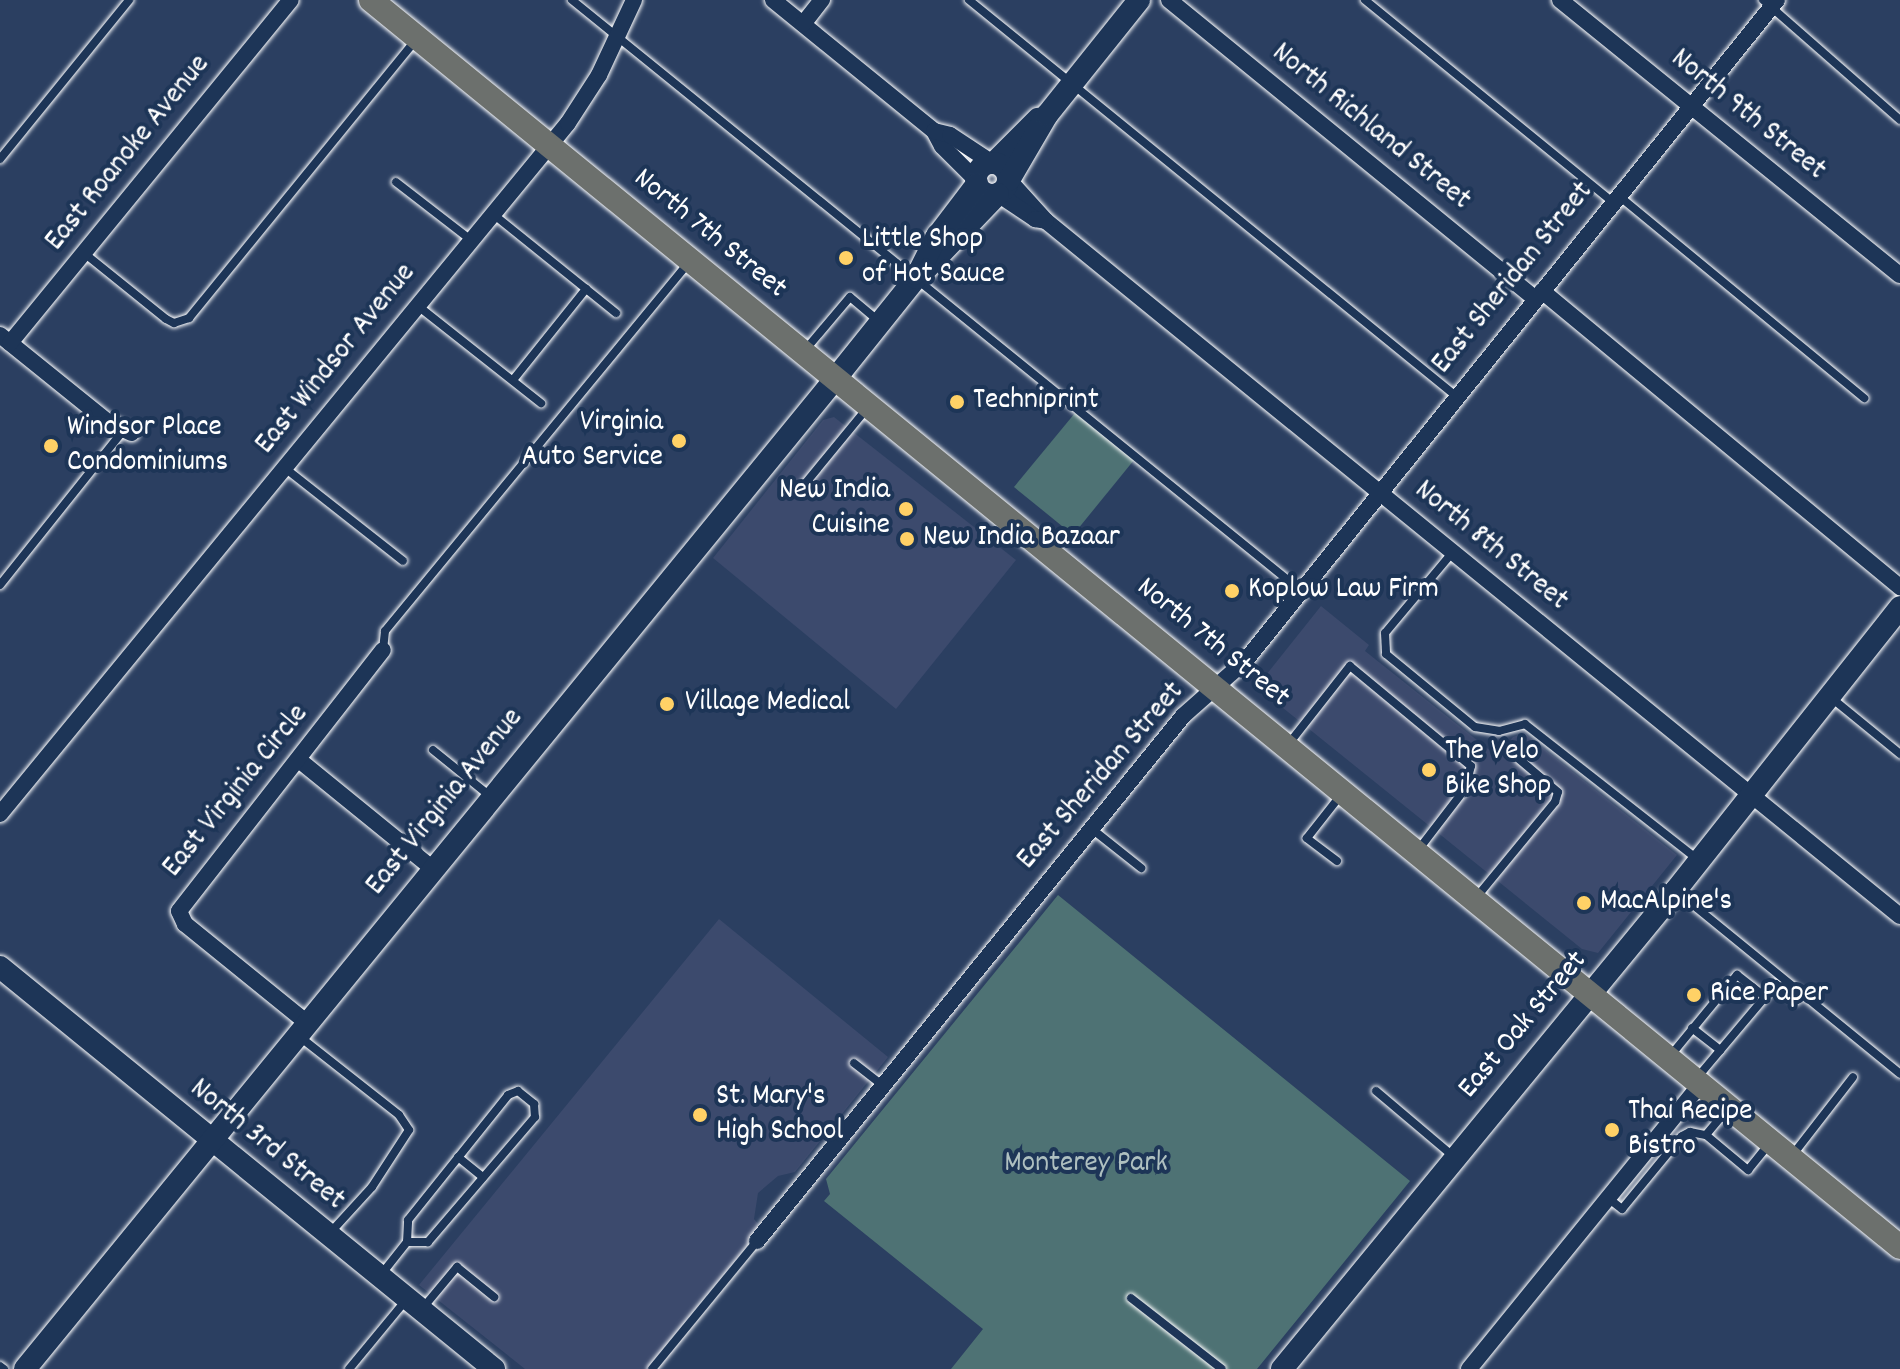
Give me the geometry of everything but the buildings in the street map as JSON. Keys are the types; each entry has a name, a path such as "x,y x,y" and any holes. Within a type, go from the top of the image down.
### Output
{"main road":[{"name":"North 7th Street","path":"377,2 549,147 1900,1247"}],"street":[{"name":"East Roanoke Avenue","path":"5,339 84,253 291,0"},
{"name":"East Windsor Avenue","path":"0,814 549,147 586,97 634,0"},
{"name":"North 8th Street","path":"773,0 934,131 942,146 976,182"},
{"path":"803,24 822,0"},
{"name":"East Virginia Avenue","path":"25,1369 432,868 1000,179 1031,122 1047,115 1139,0"},
{"name":"North Richland Street","path":"1169,0 1900,587"},
{"name":"North 9th Street","path":"1560,0 1900,275"},
{"name":"East Sheridan Street","path":"757,1241 1183,716 1246,660 1692,107 1771,2"},
{"name":"North 8th Street","path":"934,131 950,135 1000,179 1035,219 1046,221 1900,916"},
{"path":"976,182 987,195 1000,179"},
{"name":"East Virginia Avenue","path":"916,278 936,238 976,182"},
{"path":"5,339 128,432"},
{"name":"East Oak Street","path":"1282,1369 1676,890 1900,607"},
{"name":"East Virginia Circle","path":"301,1028 185,924 179,911 383,650"},
{"path":"299,760 432,868"},
{"name":"North 3rd Street","path":"0,967 494,1369"},
{"path":"1469,1369 1668,1125 1698,1082"}],"lane":[{"path":"0,159 129,0"},
{"path":"572,0 619,35 1300,590"},
{"path":"969,0 1456,396"},
{"path":"1365,0 1864,398"},
{"path":"1771,2 1900,120"},
{"path":"84,253 166,319 174,323 189,318 417,38"},
{"path":"396,182 471,241"},
{"path":"493,214 616,313"},
{"path":"383,650 385,631 690,262"},
{"path":"513,380 586,289"},
{"path":"803,353 850,297 880,322"},
{"path":"418,306 541,403"},
{"path":"804,485 869,406"},
{"path":"0,585 128,432"},
{"path":"285,468 403,561"},
{"path":"1452,553 1385,633 1386,654 1475,727 1499,731 1525,724 1699,860"},
{"path":"1286,746 1350,666 1466,758 1471,766 1465,789 1416,852"},
{"path":"1829,696 1900,754"},
{"path":"433,750 491,796"},
{"path":"1474,899 1555,802 1558,792 1519,759"},
{"path":"1337,861 1307,838 1343,792"},
{"path":"1091,829 1141,868"},
{"path":"1676,890 1900,1074"},
{"path":"1669,1058 1737,975 1765,997"},
{"path":"1698,1082 1720,1050 1776,984 1796,1000 1802,993"},
{"path":"301,1028 399,1115 409,1130 372,1187 329,1235"},
{"path":"1692,1028 1720,1050"},
{"path":"854,1063 882,1085"},
{"path":"1791,1157 1853,1077"},
{"path":"380,1276 407,1242 408,1220 508,1095 518,1091 534,1104 535,1117 428,1242 407,1242"},
{"path":"1376,1091 1454,1157"},
{"path":"1706,1135 1729,1107"},
{"path":"1668,1125 1682,1136"},
{"path":"1608,1198 1622,1209 1682,1136 1690,1132 1706,1135 1748,1170 1771,1142"},
{"path":"458,1157 483,1177"},
{"name":"East Sheridan Street","path":"652,1369 757,1241"},
{"path":"349,1369 414,1304 457,1267 494,1297"},
{"path":"1131,1298 1222,1369"}],"shaded area":[{"path":"834,417 1016,560 896,709 713,558 823,420"},
{"path":"1321,606 1369,645 1365,651 1497,756 1513,737 1524,733 1677,855 1598,953 1582,949 1267,695 1262,680"},
{"name":"St. Mary's High School","path":"719,919 888,1057 795,1172 778,1176 758,1193 754,1219 767,1235 659,1369 525,1369 419,1285"}],"green space":[{"path":"1075,413 1134,460 1073,535 1014,487"},
{"name":"Monterey Park","path":"1058,895 1410,1181 1257,1369 951,1369 983,1329 824,1201 830,1194 826,1179"}],"place":[{"name":"Little Shop of Hot Sauce","path":"846,258"},
{"name":"Techniprint","path":"957,402"},
{"name":"Virginia Auto Service","path":"679,441"},
{"name":"Windsor Place Condominiums","path":"51,446"},
{"name":"New India Cuisine","path":"906,509"},
{"name":"New India Bazaar","path":"907,539"},
{"name":"Koplow Law Firm","path":"1232,591"},
{"name":"Village Medical","path":"667,704"},
{"name":"The Velo Bike Shop","path":"1429,770"},
{"name":"MacAlpine's","path":"1584,903"},
{"name":"Rice Paper","path":"1694,995"},
{"name":"St. Mary's High School","path":"700,1115"},
{"name":"Thai Recipe Bistro","path":"1612,1130"}]}
